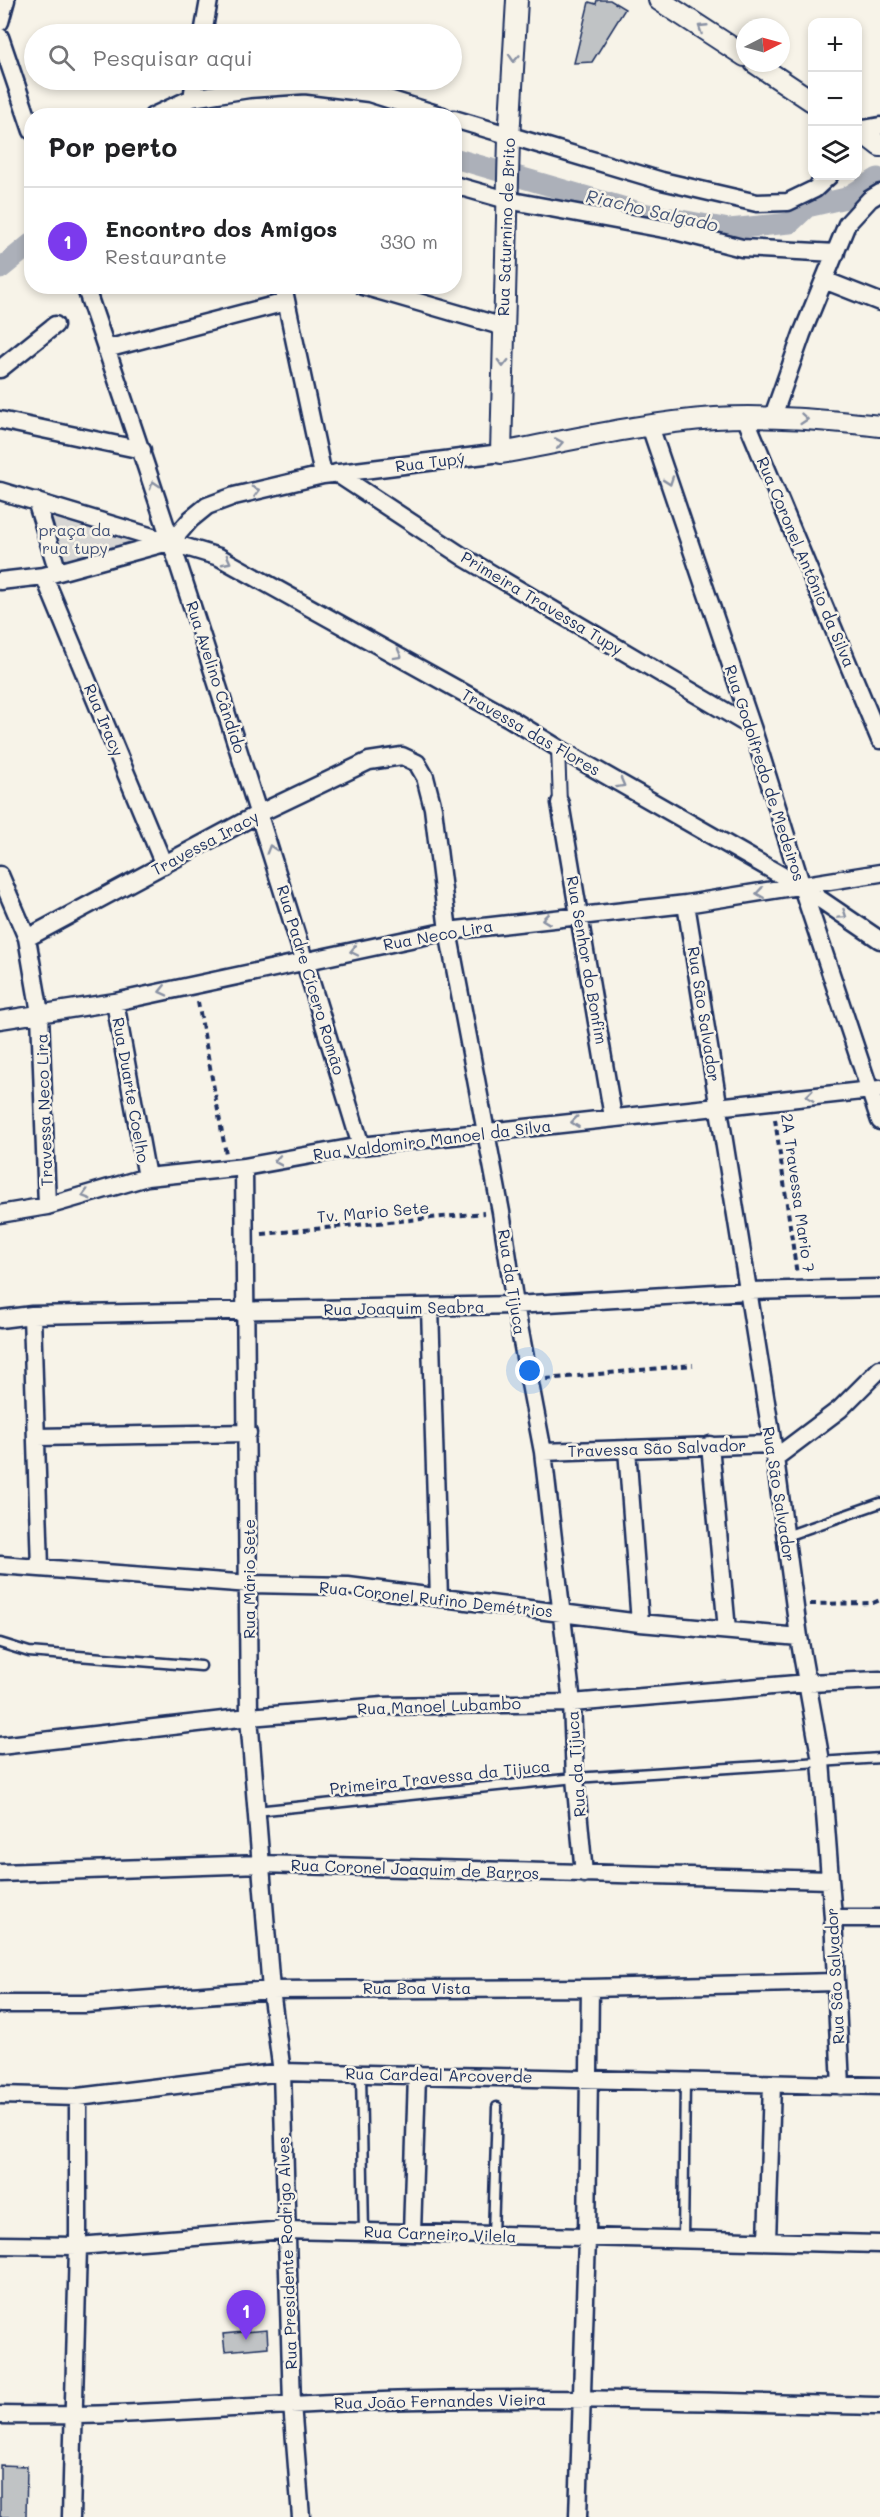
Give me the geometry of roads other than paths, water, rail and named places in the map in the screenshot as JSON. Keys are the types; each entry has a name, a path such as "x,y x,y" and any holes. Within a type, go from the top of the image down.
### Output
{"street":[{"path":"0,22 6,0"},
{"path":"205,24 209,0"},
{"name":"Rua Saturnino de Brito","path":"501,453 509,137 517,0"},
{"path":"658,0 736,50"},
{"path":"0,37 24,108"},
{"path":"769,72 808,98"},
{"path":"192,98 193,90"},
{"path":"170,108 192,98 243,90"},
{"path":"345,90 369,93 417,108"},
{"path":"462,122 662,182 757,203 788,202 815,189 825,180"},
{"path":"862,129 880,126"},
{"path":"862,133 880,146"},
{"path":"462,187 675,231 742,248 836,253"},
{"path":"773,416 847,224 870,199 880,193"},
{"path":"824,279 880,302"},
{"name":"Rua Avelino Cândido","path":"88,294 142,450 260,813"},
{"path":"106,349 284,294 329,474"},
{"path":"391,294 504,327"},
{"path":"0,369 55,325"},
{"name":"Rua Tupý","path":"172,541 190,519 207,506 329,474 501,453 650,426 745,417 773,416 880,426"},
{"name":"Rua Coronel Antônio da Silva","path":"745,417 880,740"},
{"path":"0,420 142,450"},
{"name":"Rua Godolfredo de Medeiros","path":"650,426 752,727 802,887 874,1089 880,1120"},
{"name":"Primeira Travessa Tupy","path":"329,474 465,558 752,727"},
{"name":"Travessa das Flores","path":"0,491 219,557 509,718 802,887 880,940"},
{"name":"Rua Iracy","path":"36,501 51,574 164,865"},
{"path":"0,581 51,574 172,541"},
{"path":"558,748 560,804"},
{"name":"Rua da Tijuca","path":"387,757 402,756 417,763 425,777 434,808 448,931 501,1212 514,1305 543,1452 572,1703 575,1778 584,1874"},
{"name":"Travessa Iracy","path":"27,938 260,813 369,762 387,757"},
{"name":"Rua Senhor do Bonfim","path":"560,804 614,1117"},
{"name":"Rua Padre Cícero Romão","path":"260,813 361,1146"},
{"name":"Rua Neco Lira","path":"0,1020 115,1002 194,983 448,931 686,904 880,873"},
{"name":"Travessa Neco Lira","path":"0,875 27,938 40,1013 47,1206"},
{"name":"Rua São Salvador","path":"686,904 820,1761 833,1918 841,2086"},
{"name":"Rua Duarte Coelho","path":"115,1002 147,1178"},
{"name":"Rua Valdomiro Manoel da Silva","path":"0,1214 47,1206 147,1178 236,1168 361,1146 874,1089"},
{"name":"Rua Mário Sete","path":"236,1168 246,1235 245,1311 250,1584 249,1717 271,1990"},
{"name":"Rua Joaquim Seabra","path":"0,1319 32,1315 430,1308 748,1291 880,1288"},
{"path":"430,1308 439,1598"},
{"path":"32,1315 38,1437 40,1568"},
{"path":"773,1451 840,1409 880,1369"},
{"path":"38,1437 248,1433"},
{"path":"710,1445 727,1630"},
{"name":"Travessa São Salvador","path":"543,1452 710,1445 773,1451"},
{"path":"627,1449 640,1623"},
{"name":"Rua Coronel Rufino Demétrios","path":"0,1565 250,1584 348,1586 640,1623 799,1637"},
{"name":"Rua Manoel Lubambo","path":"0,1746 249,1717 383,1706 572,1703 808,1683 880,1680"},
{"name":"Rua Coronel Joaquim de Barros","path":"0,1873 261,1864 830,1880"},
{"path":"833,1918 880,1918"},
{"name":"Rua Boa Vista","path":"0,2004 84,2004 271,1990 590,1988 835,1982"},
{"path":"579,2517 587,2238 590,1988"},
{"name":"Rua Presidente Rodrigo Alves","path":"271,1990 282,2072 292,2404 301,2517"},
{"name":"Rua Cardeal Arcoverde","path":"0,2095 78,2097 282,2072 880,2086"},
{"path":"412,2233 417,2074"},
{"path":"767,2241 772,2084"},
{"path":"71,2517 78,2246 78,2097"},
{"name":"Rua Carneiro Vilela","path":"0,2245 78,2246 285,2230 880,2244"},
{"name":"Rua João Fernandes Vieira","path":"0,2415 72,2416 292,2404 582,2399 880,2406"}],"lane":[{"path":"786,1536 880,1503"},
{"path":"0,1643 29,1652 201,1666"},
{"name":"Primeira Travessa da Tijuca","path":"255,1811 575,1778 880,1758"},
{"path":"361,2073 364,2232"},
{"path":"682,2240 685,2081"},
{"path":"493,2235 497,2107"}],"waterway":[{"name":"Riacho Salgado","path":"462,160 643,213 729,229 790,223 807,207 846,198 878,178"},
{"name":"Riacho Salgado","path":"0,269 24,250"}],"place":[{"name":"Encontro dos Amigos","path":"246,2340"}],"park label":[{"name":"praça da rua tupy","path":"75,539"}]}
